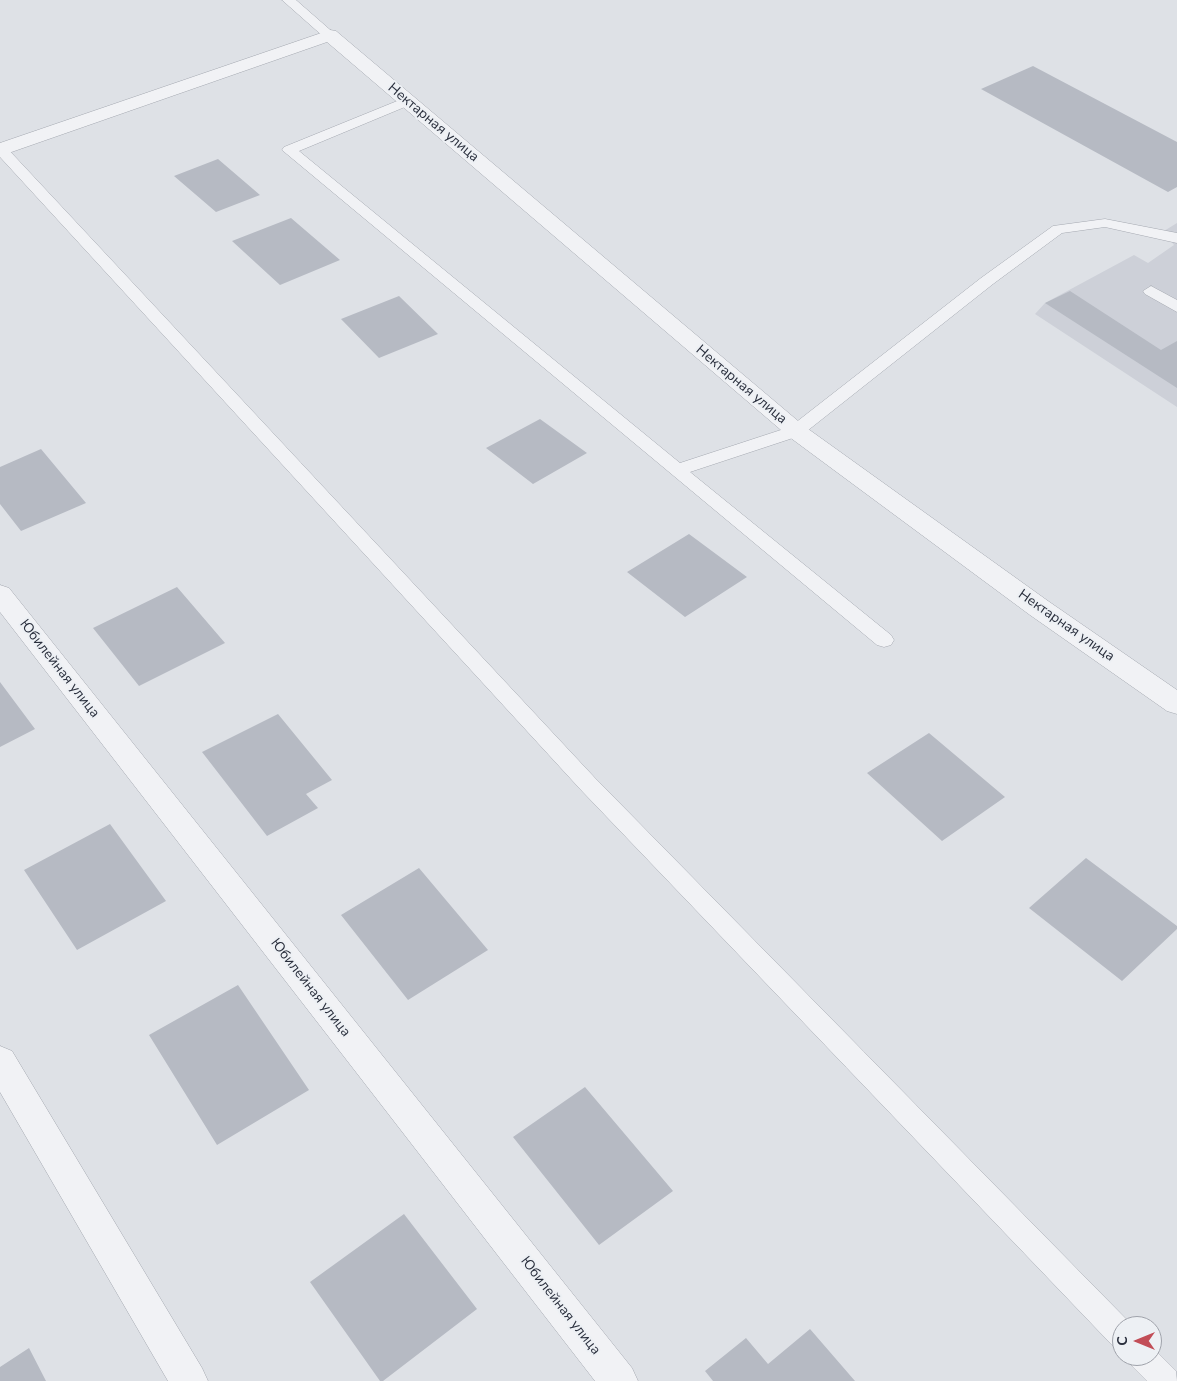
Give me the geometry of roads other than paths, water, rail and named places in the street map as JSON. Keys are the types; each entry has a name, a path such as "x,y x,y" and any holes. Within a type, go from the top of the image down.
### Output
{"street":[{"name":"Нектарная улица","path":"330,35 796,432 1031,602 1177,704"},
{"path":"1,150 330,35"},
{"name":"Юбилейная улица","path":"0,594 619,1381"},
{"path":"0,1062 189,1381"}],"lane":[{"path":"288,0 330,35"},
{"path":"407,101 289,150 884,640"},
{"path":"1,150 588,784 1112,1325"},
{"path":"677,470 796,432 987,281 1058,229 1104,223 1177,238"},
{"path":"1151,291 1177,307"},
{"path":"1152,1366 1166,1381"}]}
